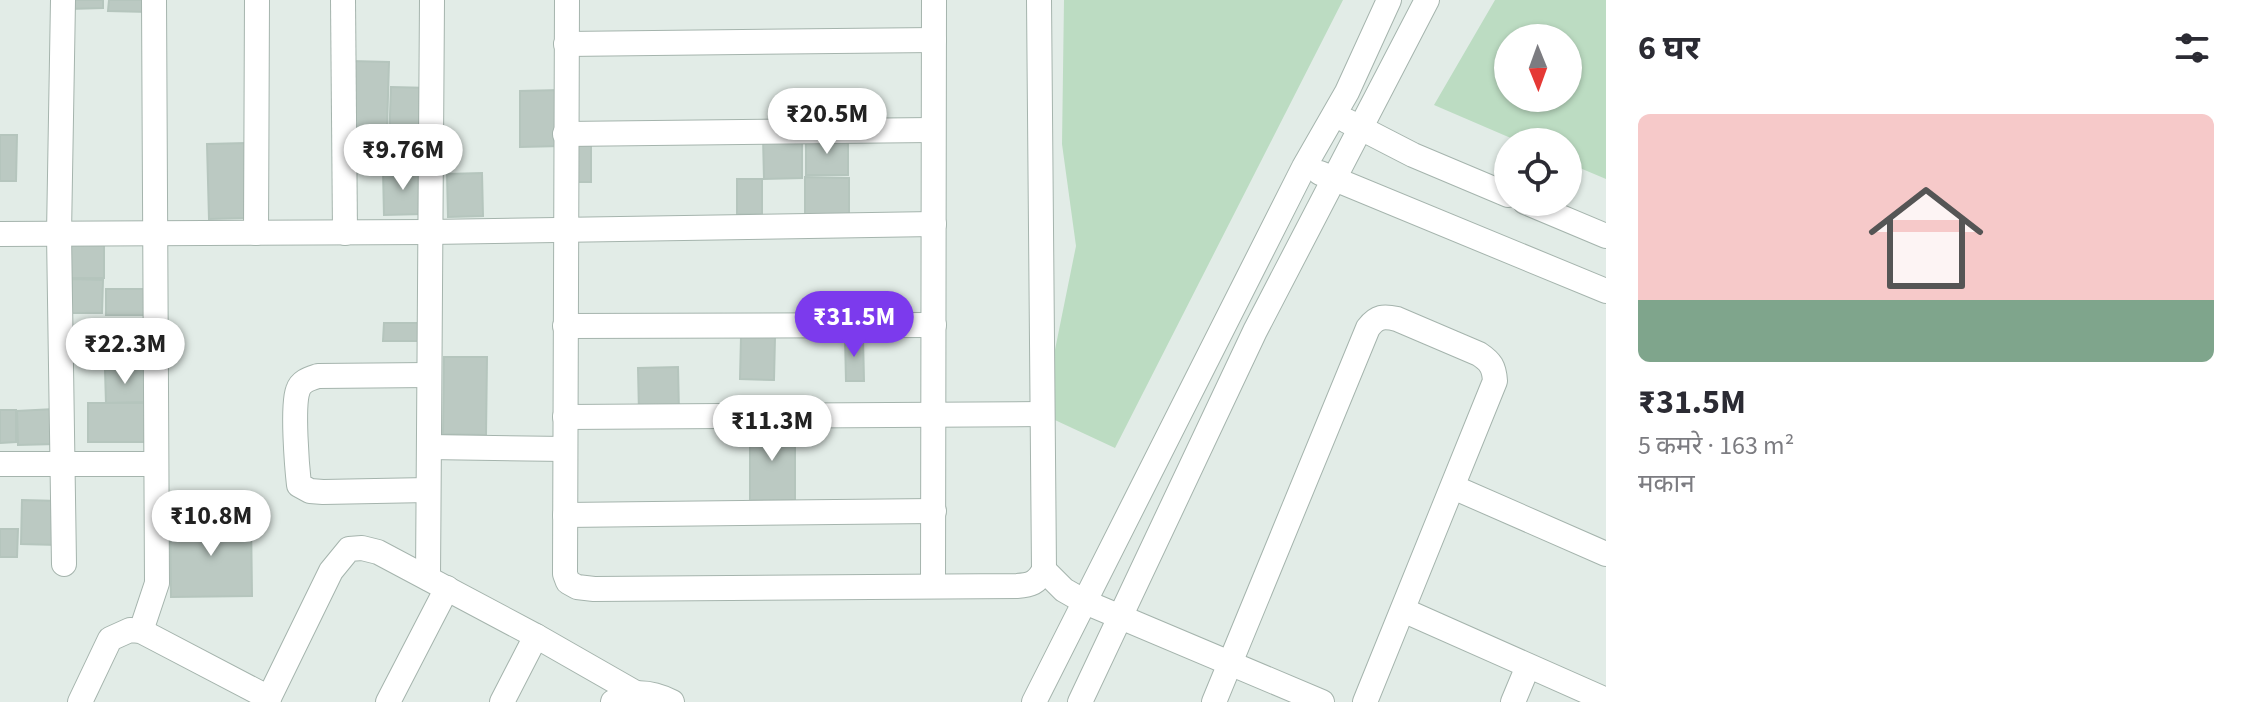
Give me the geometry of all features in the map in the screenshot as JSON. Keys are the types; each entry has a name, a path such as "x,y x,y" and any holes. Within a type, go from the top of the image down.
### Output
{"street":[{"path":"63,0 59,234 64,564"},
{"path":"141,631 157,583 154,0"},
{"path":"256,233 257,0"},
{"path":"343,0 345,233"},
{"path":"388,702 437,583 428,490 432,0"},
{"path":"567,0 565,574 568,582 577,587 594,589 1030,585 1038,580 1044,570 1039,0"},
{"path":"933,586 934,0"},
{"path":"1034,702 1304,167 1335,113 1389,0"},
{"path":"1080,702 1255,331 1427,0"},
{"path":"566,44 934,40"},
{"path":"1335,113 1413,155 1494,189"},
{"path":"565,134 932,130"},
{"path":"1304,167 1606,291"},
{"path":"1558,216 1606,236"},
{"path":"0,234 345,233 934,224"},
{"path":"1214,702 1368,328 1374,320 1384,316 1479,354 1491,362 1495,381 1365,702"},
{"path":"565,326 934,325"},
{"path":"428,490 323,492 310,491 299,485 296,403 298,389 305,380 318,376 429,375"},
{"path":"565,417 1042,414"},
{"path":"429,447 565,449"},
{"path":"0,464 156,464"},
{"path":"1453,487 1606,554"},
{"path":"565,515 934,511"},
{"path":"80,702 110,639 130,630 141,631 268,700 331,571 349,549 362,548 378,552 536,636 623,697 652,694 672,702"},
{"path":"1044,570 1064,590 1085,602 1322,702"},
{"path":"1403,610 1606,700"},
{"path":"502,702 536,636"},
{"path":"1513,702 1528,666"}],"green space":[{"path":"1064,0 1343,0 1115,448 1042,414 1076,246 1062,144"},
{"path":"1495,0 1606,0 1606,179 1582,169 1582,128 1494,128 1494,131 1434,105"}],"building":[{"path":"69,0 103,0 103,8 69,9"},
{"path":"109,0 149,0 149,12 108,11"},
{"path":"351,61 389,62 387,129 349,128"},
{"path":"391,87 430,88 429,144 389,143"},
{"path":"560,90 561,146 520,147 520,91"},
{"path":"0,135 17,135 16,181 0,181"},
{"path":"802,136 802,178 764,179 763,137"},
{"path":"806,136 848,136 848,175 806,175"},
{"path":"570,139 591,139 591,182 569,182"},
{"path":"246,143 247,218 209,219 207,144"},
{"path":"423,169 423,214 384,215 383,170"},
{"path":"482,173 483,216 448,217 447,174"},
{"path":"805,177 849,178 849,219 805,218"},
{"path":"737,179 762,179 762,214 737,214"},
{"path":"67,239 104,239 104,278 67,278"},
{"path":"72,279 103,280 102,313 72,313"},
{"path":"106,289 144,289 144,315 106,315"},
{"path":"384,323 426,323 426,341 383,341"},
{"path":"741,337 775,337 774,380 740,379"},
{"path":"845,337 863,337 864,381 846,381"},
{"path":"444,357 487,357 486,435 443,434"},
{"path":"678,367 679,413 639,413 638,368"},
{"path":"144,369 144,402 106,403 105,370"},
{"path":"88,403 146,403 146,442 88,442"},
{"path":"54,409 55,444 18,445 17,411"},
{"path":"0,410 16,410 16,442 0,443"},
{"path":"750,426 795,426 795,500 750,500"},
{"path":"22,500 59,501 58,545 21,544"},
{"path":"251,518 252,596 171,597 170,519"},
{"path":"0,529 18,529 17,557 0,557"}]}
